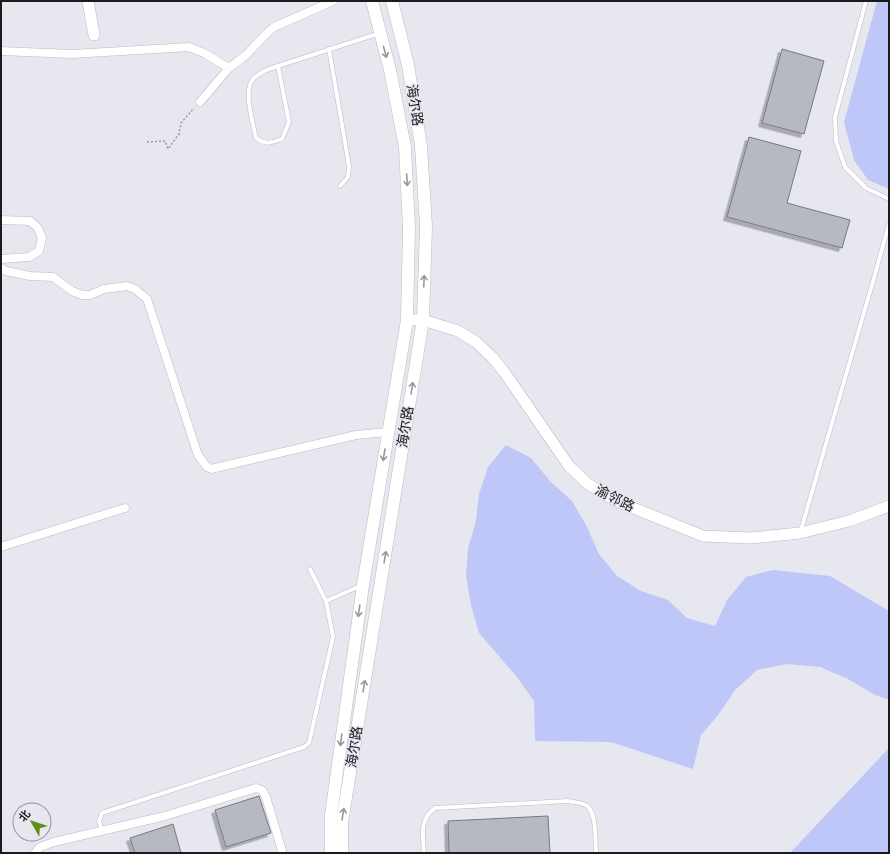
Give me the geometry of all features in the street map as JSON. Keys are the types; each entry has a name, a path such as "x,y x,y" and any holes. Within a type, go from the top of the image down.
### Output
{"main road":[{"path":"88,1 94,35"},
{"name":"海尔路","path":"331,853 331,815 362,585 407,320 409,228 405,147 390,70 372,1"},
{"name":"海尔路","path":"342,853 342,822 423,320 426,226 421,146 408,65 392,1"},
{"name":"渝邻路","path":"407,320 423,320 458,331 476,342 492,357 505,373 569,466 588,484 616,501 703,536 751,538 800,533 849,521 889,506"}],"street":[{"path":"200,102 230,68 246,55 274,27 333,1"},
{"path":"1,51 72,54 189,47 204,53 230,68"},
{"path":"1,220 30,221 38,228 42,238 39,252 29,257 1,259"},
{"path":"1,268 6,272 30,276 53,277 72,291 82,295 90,295 104,289 127,286 135,289 147,299 198,454 207,467 211,469 356,435 387,432"},
{"path":"1,547 125,508"},
{"path":"35,853 40,847 54,842 165,816 256,788 262,790 266,796 282,853"}],"lane":[{"path":"866,1 835,117 836,141 845,167 866,188 889,199"},
{"path":"278,66 289,122 282,139 271,143 262,142 256,138 248,97 249,88 254,79 271,68 380,33"},
{"path":"329,50 349,166 348,177 340,186"},
{"path":"800,533 889,224"},
{"path":"102,831 99,821 102,813 304,748 308,743 333,637 326,601 310,569"},
{"path":"326,601 362,585"},
{"path":"424,853 423,822 435,808 567,801 585,805 591,810 594,817 596,853"}],"path":[{"path":"147,142 165,141 168,149 179,134 181,123 200,102"}],"shaded area":[{"path":"877,1 889,1 889,189 868,180 854,160 844,122"},
{"path":"506,445 531,458 550,481 572,501 586,525 599,554 617,576 641,591 668,600 687,618 715,626 727,600 746,577 773,570 830,576 889,611 889,700 875,695 848,679 820,667 787,664 757,670 735,690 719,714 701,735 693,769 611,742 535,741 534,701 517,677 479,633 471,605 466,576 468,549 476,521 479,494 488,467"},
{"path":"889,748 889,853 790,853"}],"building":[{"path":"782,49 824,61 804,134 762,123"},
{"path":"749,137 801,151 787,203 850,220 842,248 727,217"},
{"path":"259,796 271,833 226,847 215,810"},
{"path":"548,816 550,853 449,853 448,821"},
{"path":"173,824 181,853 135,853 130,838"}]}
